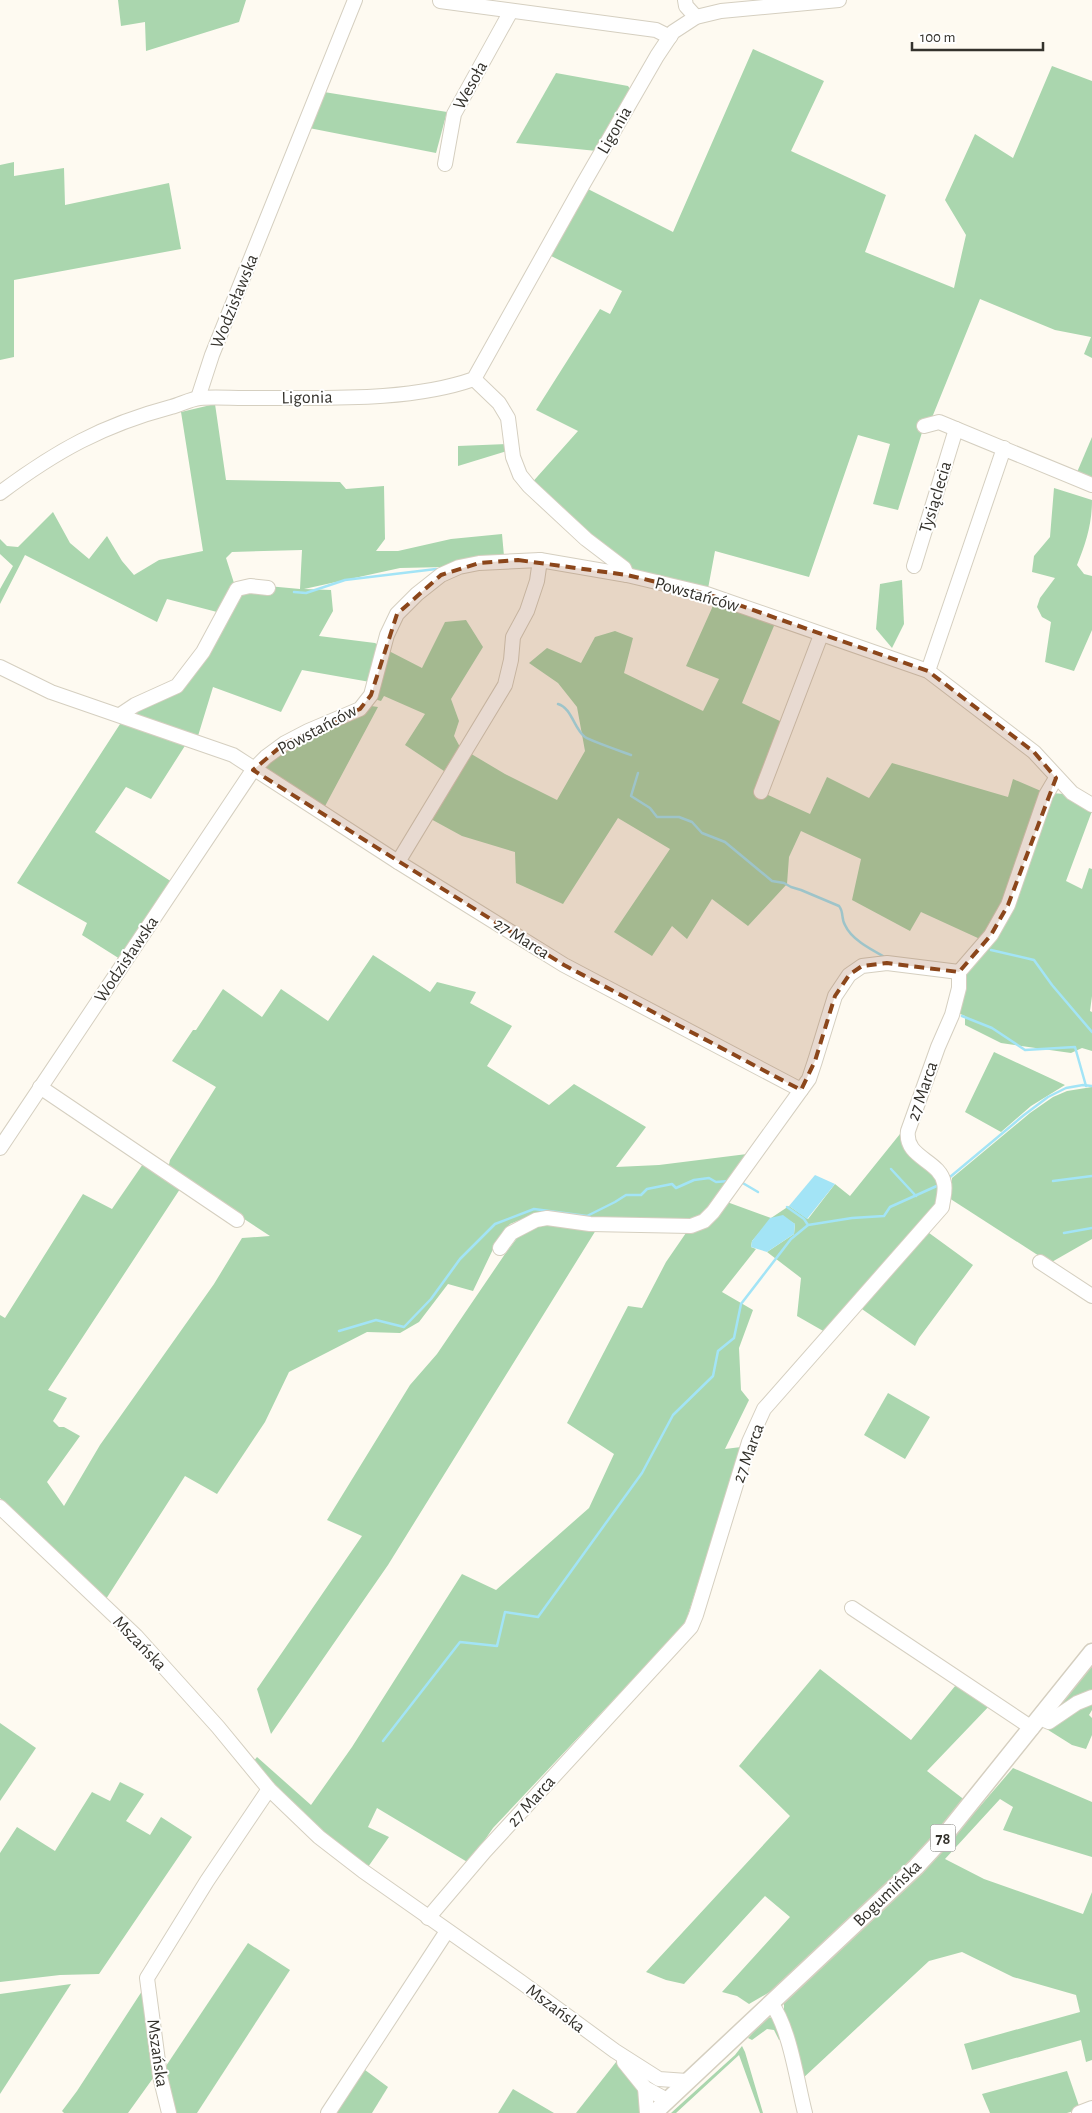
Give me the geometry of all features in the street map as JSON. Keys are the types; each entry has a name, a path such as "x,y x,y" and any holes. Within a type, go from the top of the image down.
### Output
{"main road":[{"name":"Bogumińska","path":"654,2113 935,1847 1092,1652"}],"street":[{"name":"Wodzisławska","path":"198,398 212,355 355,0"},
{"path":"685,0 686,6 696,17"},
{"name":"Ligonia","path":"198,398 361,396 417,392 455,386 474,379 582,186 657,56 670,37 684,24 696,17 721,11 838,0"},
{"path":"440,1 656,30 670,37"},
{"name":"Wesoła","path":"445,164 454,114 511,11"},
{"path":"474,379 499,403 508,418 513,457 520,475 529,486 586,539 624,568 627,575"},
{"path":"0,493 60,452 98,431 136,416 198,398"},
{"path":"924,426 939,422 1092,485"},
{"name":"Tysiąclecia","path":"914,566 956,429"},
{"path":"928,671 1004,448"},
{"path":"398,862 505,685 511,660 513,636 527,611 537,581 540,560"},
{"name":"Powstańców","path":"253,770 266,757 285,743 360,709 371,695 387,635 397,614 417,594 441,575 459,567 479,563 540,560 627,575 707,594 928,671 1034,752 1056,778 1072,793 1091,801"},
{"path":"120,715 135,705 177,686 203,652 237,589 250,586 268,588"},
{"path":"761,792 821,635"},
{"path":"0,667 51,692 227,753 253,770"},
{"name":"Wodzisławska","path":"0,1148 253,770"},
{"name":"27 Marca","path":"253,770 564,964 801,1090"},
{"path":"500,1248 511,1233 523,1226 547,1218 590,1224 690,1226 704,1221 713,1212 808,1079 835,996 849,975 862,966 887,963 959,972 991,934 1008,905 1046,795 1056,778"},
{"name":"27 Marca","path":"428,1918 485,1851 691,1627 749,1442 764,1409 942,1206 945,1185 943,1178 928,1161 910,1148 907,1140 926,1082 952,1015 958,988 959,972"},
{"path":"40,1087 237,1220"},
{"path":"1040,1262 1092,1296"},
{"name":"Mszańska","path":"0,1507 136,1636 218,1727 269,1789 319,1837 428,1918 521,1982 614,2051 659,2080"},
{"path":"852,1608 1036,1723 1049,1722 1077,1703 1092,1697"},
{"name":"Mszańska","path":"168,2113 160,2076 147,1978 207,1881 269,1789"},
{"path":"328,2113 447,1931"},
{"path":"771,2003 778,2012 786,2036 805,2113"},
{"name":"Mszańska","path":"614,2051 645,2088"},
{"path":"667,2100 659,2080 687,2081"},
{"path":"645,2088 667,2100"},
{"path":"645,2088 647,2113"},
{"path":"1079,2113 1092,2108"}],"highlighted area":[{"path":"518,560 627,575 707,594 928,671 1034,752 1056,778 1008,905 991,935 959,972 887,963 862,966 849,975 835,996 815,1061 801,1090 564,965 253,770 285,743 360,709 371,695 397,614 441,575 479,563"}],"green space":[{"path":"118,0 246,0 239,22 146,51 145,22 121,26"},
{"path":"753,49 824,81 791,151 886,195 865,252 954,288 966,235 945,200 975,134 1013,158 1052,66 1092,81 1092,358 1084,354 1091,337 1055,330 980,299 929,425 924,426 898,510 873,504 890,444 858,435 809,577 715,551 707,594 627,575 529,486 578,431 536,410 600,309 610,314 622,291 545,253 582,186 673,232"},
{"path":"556,73 628,86 632,92 597,151 516,143"},
{"path":"324,92 447,112 436,153 309,128"},
{"path":"14,162 14,176 64,168 65,205 169,183 181,249 14,280 14,357 0,360 0,165"},
{"path":"215,404 226,480 340,482 346,489 384,486 385,539 376,551 398,551 451,539 502,534 504,556 446,567 400,568 304,589 331,590 333,611 319,636 375,643 380,646 370,682 302,670 281,712 213,687 198,736 124,713 180,679 217,612 167,599 157,622 25,555 0,604 0,589 13,566 0,554 0,539 7,546 18,547 53,512 70,543 89,559 107,536 122,561 134,575 159,560 203,551 181,412","holes":["302,550 300,589 234,583 226,558 232,552"]},
{"path":"1092,437 1092,485 1075,477"},
{"path":"507,444 507,451 458,466 458,446"},
{"path":"1054,488 1092,500 1088,533 1077,565 1084,574 1092,576 1092,630 1074,671 1045,662 1051,622 1042,617 1037,607 1040,598 1055,578 1032,572 1034,556 1050,537"},
{"path":"902,580 904,624 892,648 876,629 880,584"},
{"path":"714,599 776,621 742,703 784,723 757,790 810,814 827,777 869,798 892,763 1008,797 1013,779 1041,791 1001,910 980,939 921,912 910,931 852,900 861,859 801,831 789,857 787,884 748,926 712,899 687,939 672,926 652,956 614,932 670,849 618,818 563,904 516,883 515,852 462,836 429,818 468,752 505,774 557,800 585,751 577,707 558,683 529,663 547,648 581,663 595,637 615,631 633,638 624,673 703,711 719,679 686,666 712,608"},
{"path":"466,620 483,647 451,699 459,721 454,736 460,747 444,771 405,745 425,714 384,696 381,701 374,699 387,650 422,668 445,622"},
{"path":"371,706 378,707 324,808 256,769 270,756 365,711"},
{"path":"122,721 188,741 151,799 126,787 95,832 172,882 120,959 82,935 87,923 17,883"},
{"path":"1052,793 1064,794 1092,811 1066,881 1082,889 1089,868 1092,869 1092,996 1090,1011 1092,1012 1092,1051 1082,1048 1071,1053 1001,1043 965,1025 965,1016 958,1013 963,977 974,959 1002,930"},
{"path":"373,955 430,992 437,982 476,992 470,1003 512,1026 487,1066 549,1105 574,1084 646,1127 616,1167 659,1165 747,1154 706,1211 693,1219 596,1220 532,1215 510,1224 496,1243 473,1291 448,1284 419,1322 400,1333 367,1332 289,1372 265,1422 217,1494 185,1476 106,1599 0,1498 0,1315 5,1318 83,1194 112,1209 145,1161 180,1189 48,1390 67,1398 53,1421 59,1427 64,1427 80,1436 47,1482 64,1506 100,1445 214,1284 242,1238 270,1236 168,1169 170,1160 216,1087 172,1061 193,1030 196,1030 223,989 262,1017 281,989 328,1021"},
{"path":"994,1052 1065,1085 1031,1106 1001,1132 965,1112"},
{"path":"1092,1087 1092,1239 1050,1263 949,1198 952,1178 1030,1113 1053,1097 1067,1091"},
{"path":"904,1129 939,1178 943,1197 825,1332 797,1316 801,1278 767,1252 794,1234 795,1224 790,1221 772,1218 752,1241 751,1247 756,1249 722,1292 753,1310 739,1348 741,1390 749,1400 725,1449 741,1447 687,1618 678,1635 652,1659 493,1828 469,1863 377,1808 368,1827 389,1837 368,1867 308,1818 253,1762 257,1757 311,1805 352,1747 462,1574 496,1590 589,1508 614,1454 567,1423 628,1306 642,1308 666,1262 688,1230 727,1202 771,1218 789,1206 808,1219 835,1184 850,1196"},
{"path":"541,1224 596,1230 388,1565 271,1734 257,1689 362,1536 327,1520 410,1385 437,1354 521,1233"},
{"path":"925,1230 973,1265 915,1346 859,1307"},
{"path":"888,1393 930,1417 905,1459 864,1435"},
{"path":"1092,1666 1092,1710 1089,1715 1092,1718 1092,1735 1086,1749 1072,1745 1045,1728 1053,1714"},
{"path":"820,1669 911,1740 960,1680 993,1702 927,1771 966,1801 939,1834 775,1989 749,2004 737,1996 722,1992 790,1917 765,1896 684,1984 666,1980 646,1972 790,1816 739,1766"},
{"path":"0,1723 36,1748 0,1801"},
{"path":"1013,1768 1092,1802 1092,1857 1003,1830 1013,1807 1000,1799 945,1859 984,1879 1083,1914 1092,1892 1092,2060 1086,2062 1081,2040 972,2070 964,2044 1080,2012 1076,1995 1013,1977 962,1952 929,1961 801,2080 784,2012 784,1999 922,1866 976,1811"},
{"path":"120,1782 144,1794 126,1821 150,1835 161,1817 192,1837 99,1974 60,1975 0,1982 0,1853 17,1827 55,1851 92,1792 110,1801"},
{"path":"248,1943 290,1970 197,2113 171,2113 162,2072"},
{"path":"71,1984 0,2094 0,1994"},
{"path":"144,1988 156,2074 128,2113 64,2113 62,2111"},
{"path":"767,2017 774,2018 783,2039 779,2040 774,2030 767,2029 752,2040 748,2038"},
{"path":"742,2046 763,2113 760,2113 739,2055 676,2113 671,2113 735,2055"},
{"path":"620,2057 643,2097 642,2113 576,2113"},
{"path":"361,2067 388,2087 372,2113 333,2113"},
{"path":"1067,2071 1080,2109 1067,2113 990,2113 982,2094"},
{"path":"513,2089 554,2113 498,2113"}],"water":[{"path":"815,1175 835,1184 807,1219 789,1206"},
{"path":"783,1215 795,1224 794,1234 767,1252 751,1247 752,1241 770,1218"}],"waterway":[{"path":"294,592 306,593 345,580 436,569"},
{"path":"558,704 567,710 585,737 631,755"},
{"path":"638,773 631,796 650,808 657,817 679,817 692,822 702,833 725,842 772,881 784,883 839,906 844,923 852,935 861,943 883,956"},
{"path":"991,950 1034,960 1052,985 1092,1032"},
{"path":"962,1016 992,1028 1025,1050 1075,1047 1086,1086"},
{"path":"950,1177 1048,1097 1066,1088 1083,1085 1092,1086"},
{"path":"891,1169 916,1196"},
{"path":"1053,1181 1092,1176"},
{"path":"339,1331 376,1320 404,1327 431,1299 460,1259 495,1224 534,1209 587,1216 626,1195 641,1195 647,1189 672,1184 676,1188 694,1180 709,1178 716,1182 729,1181"},
{"path":"741,1182 758,1192"},
{"path":"383,1741 460,1642 497,1646 505,1612 538,1617 642,1473 673,1415 713,1376 718,1351 734,1338 741,1304 791,1239 808,1225 852,1218 884,1216 890,1207 939,1185"},
{"path":"787,1207 804,1219 808,1225"},
{"path":"1064,1233 1092,1228"}]}
